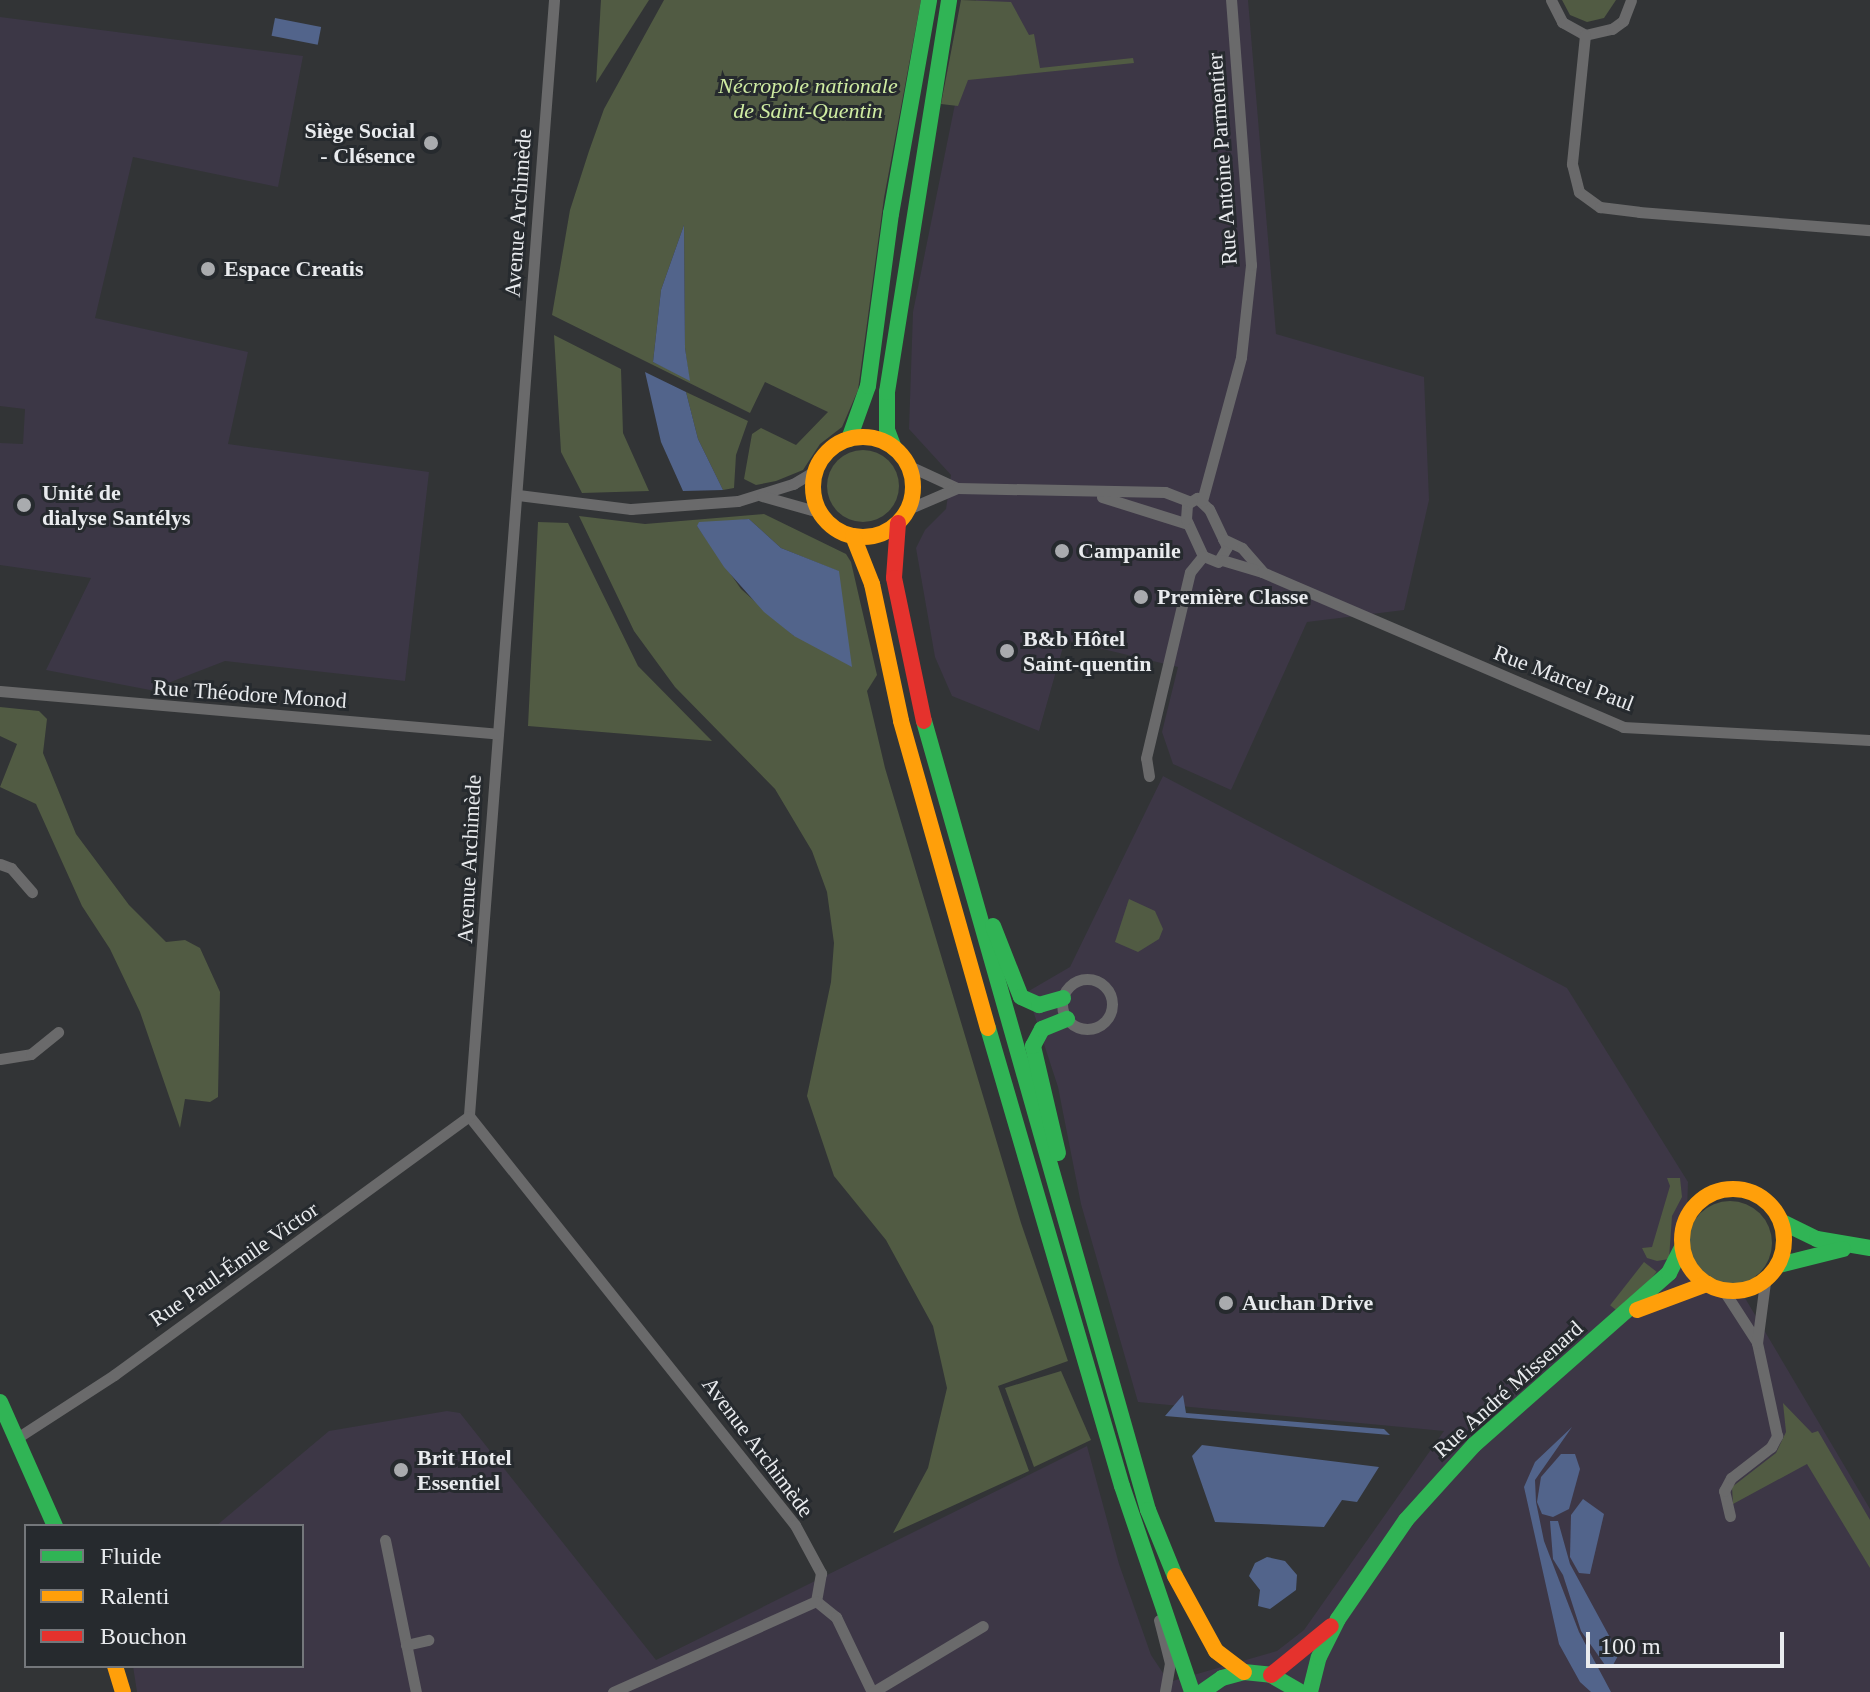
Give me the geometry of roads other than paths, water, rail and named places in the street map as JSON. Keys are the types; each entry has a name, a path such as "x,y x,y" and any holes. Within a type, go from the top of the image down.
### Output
{"main road":[{"path":"849,439 868,386 891,214 929,0"},
{"path":"949,0 887,392 887,430 894,448 907,465 912,494 903,516 894,578 932,760 1166,1558 1203,1632 1216,1651 1244,1672"},
{"path":"894,448 868,438 849,439 829,451 816,470 813,484 819,512 834,528 853,536 877,535 903,516"},
{"path":"853,536 872,584 901,721 939,859 1144,1554 1192,1692"},
{"path":"932,760 1013,986 1030,1004 1063,998"},
{"path":"1067,1019 1042,1029 1033,1046 1094,1316"},
{"path":"1782,1222 1784,1251 1779,1265 1765,1282 1724,1291 1707,1284 1695,1275 1682,1247 1693,1208 1723,1189 1756,1193 1782,1222 1817,1239 1862,1248"},
{"name":"Rue André Missenard","path":"1310,1692 1319,1657 1338,1619 1406,1520 1474,1445 1628,1314 1669,1273 1682,1247"},
{"path":"1779,1265 1862,1248"},
{"name":"Rue André Missenard","path":"1628,1314 1707,1284"},
{"path":"0,1402 54,1524"},
{"name":"Rue André Missenard","path":"1271,1675 1338,1619"},
{"path":"116,1668 123,1692"},
{"path":"1202,1692 1222,1678 1244,1672 1271,1675 1300,1692"}],"street":[{"name":"Avenue Archimède","path":"554,0 469,1116 795,1525 821,1573 816,1601"},
{"name":"Rue Antoine Parmentier","path":"1188,524 1241,357 1251,265 1231,0"},
{"path":"1551,0 1562,22 1585,35 1612,29 1623,21 1631,0"},
{"path":"1585,35 1572,164 1579,192 1600,207 1870,230"},
{"path":"907,465 957,488 1090,493 1165,492 1196,501 1227,547 1222,560"},
{"path":"518,495 631,509 762,496 816,470"},
{"path":"903,516 957,488"},
{"path":"1090,493 1188,524 1203,556 1190,572 1146,758 1149,776"},
{"path":"762,496 819,512"},
{"path":"1223,539 1242,548 1262,572"},
{"name":"Rue Marcel Paul","path":"1203,556 1262,572 1623,727 1870,740"},
{"name":"Rue Théodore Monod","path":"0,691 497,734"},
{"path":"0,864 11,868 32,892"},
{"path":"1091,979 1105,988 1111,1000 1109,1015 1099,1025 1086,1029 1067,1019 1063,998 1076,982 1091,979"},
{"path":"0,1059 31,1054 58,1032"},
{"name":"Rue Paul-Émile Victor","path":"17,1438 114,1375 469,1116"},
{"path":"1730,1516 1724,1491 1731,1478 1771,1447 1777,1436 1757,1343 1765,1282"},
{"path":"1724,1291 1757,1343"},
{"path":"385,1540 416,1692"},
{"path":"1144,1554 1170,1663 1165,1692"},
{"path":"613,1692 816,1601 836,1617 872,1692 983,1626"},
{"path":"406,1645 428,1640"}],"water":[{"path":"275,18 321,27 318,45 272,36"},
{"path":"684,225 685,348 690,381 653,362 661,290"},
{"path":"645,372 686,392 698,439 723,490 683,491 661,442"},
{"path":"749,519 781,548 839,571 852,667 794,636 764,612 724,567 697,526 699,522"},
{"path":"1183,1395 1186,1413 1384,1429 1390,1435 1165,1416"},
{"path":"1572,1427 1535,1480 1536,1502 1544,1541 1579,1632 1611,1692 1591,1692 1580,1682 1559,1644 1524,1487 1535,1462"},
{"path":"1202,1445 1379,1467 1357,1502 1342,1500 1324,1527 1215,1522 1192,1456"},
{"path":"1561,1454 1575,1454 1580,1469 1569,1509 1553,1517 1542,1514 1537,1502 1541,1477"},
{"path":"1583,1499 1604,1514 1590,1574 1579,1573 1570,1557 1571,1515"},
{"path":"1550,1521 1558,1521 1570,1564 1619,1654 1613,1665 1605,1665 1581,1631 1563,1575 1553,1559"},
{"path":"1267,1557 1285,1561 1297,1575 1296,1590 1270,1609 1258,1606 1260,1590 1249,1576 1255,1563"}],"place":[{"name":"Siège Social - Clésence","path":"431,143"},
{"name":"Espace Creatis","path":"208,269"},
{"name":"Unité de dialyse Santélys","path":"24,505"},
{"name":"Campanile","path":"1062,551"},
{"name":"Première Classe","path":"1141,597"},
{"name":"B&b Hôtel Saint-quentin","path":"1007,651"},
{"name":"Auchan Drive","path":"1226,1303"},
{"name":"Brit Hotel Essentiel","path":"401,1470"}],"park label":[{"name":"Nécropole nationale de Saint-Quentin","path":"808,98"}]}
